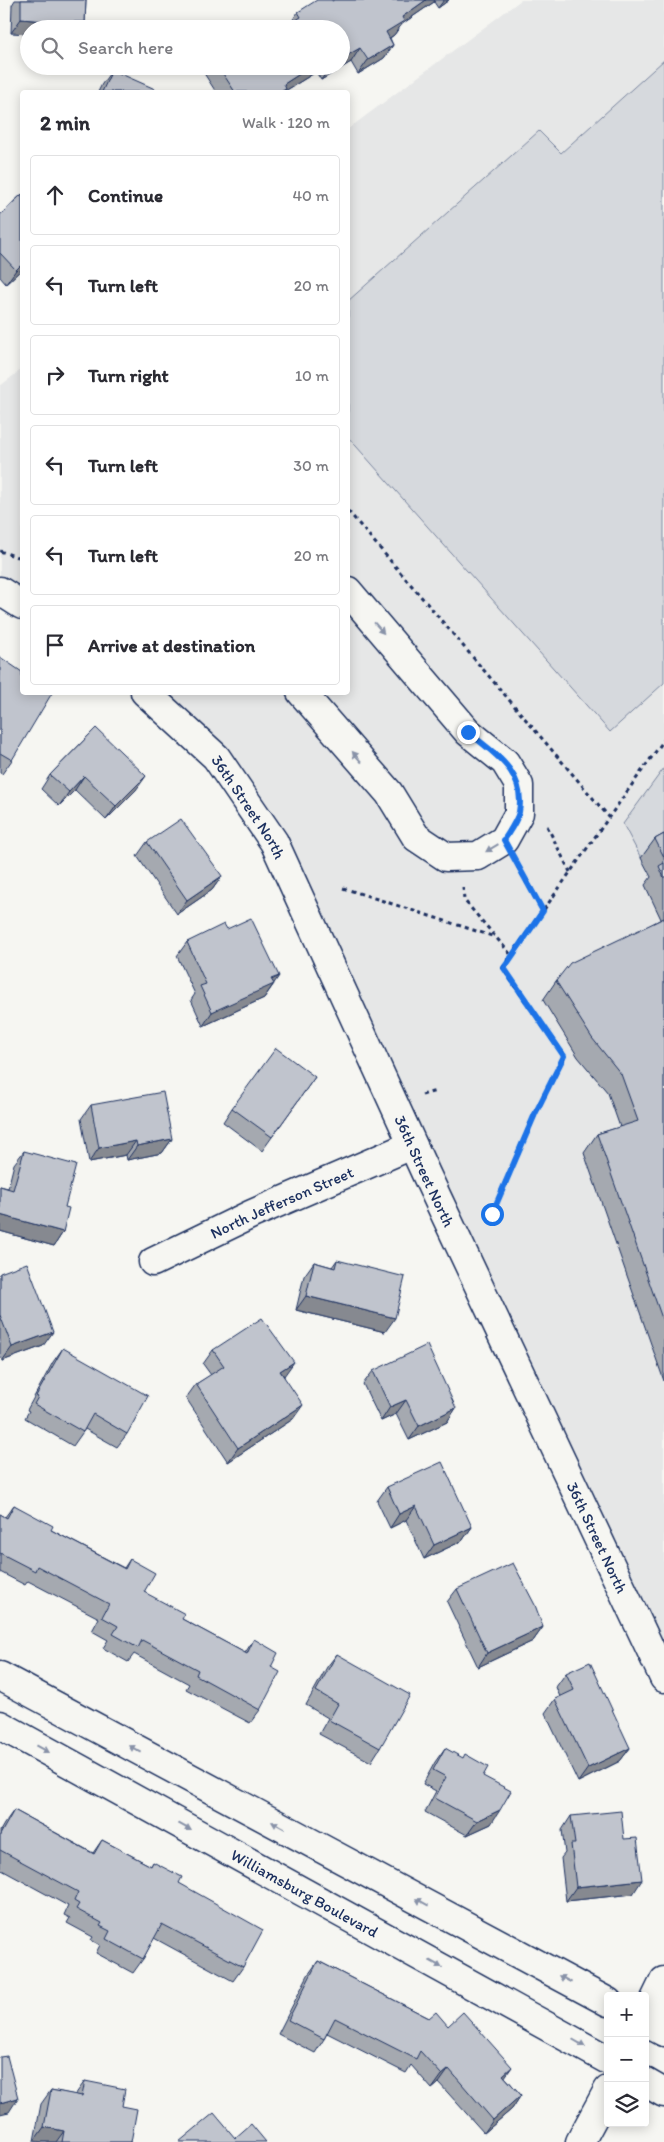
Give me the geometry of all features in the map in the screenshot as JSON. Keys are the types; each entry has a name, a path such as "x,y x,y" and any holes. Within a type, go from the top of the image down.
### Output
{"street":[{"path":"304,695 389,793 416,837 446,857 478,856 504,840 519,813 519,785 504,762 468,732 350,593"},
{"name":"36th Street North","path":"148,695 216,757 274,842 412,1145 664,1678"},
{"name":"North Jefferson Street","path":"153,1262 252,1214 412,1145"},
{"path":"0,1676 604,2000"},
{"name":"Williamsburg Boulevard","path":"0,1725 604,2058"},
{"path":"649,2013 664,1981"},
{"path":"649,2023 664,2032"},
{"path":"649,2084 664,2093"},
{"path":"580,2142 604,2097"}],"path":[{"path":"350,512 609,817"},
{"path":"0,551 17,557 20,554"},
{"path":"492,1214 535,1114 564,1056 504,968 664,740"},
{"path":"519,804 544,819 570,872"},
{"path":"504,840 543,911"},
{"path":"461,856 464,900 512,956"},
{"path":"344,888 495,936"}],"shaded area":[{"path":"521,0 664,0 664,1675 274,842 147,695 350,695 350,128"},
{"path":"664,60 664,683 610,732 350,439 350,299 539,131 561,153"},
{"path":"20,371 20,604 0,591 0,386"},
{"path":"664,768 664,847 641,858 623,824"}],"building":[{"path":"21,0 86,0 85,20 21,19"},
{"path":"317,0 426,0 402,17 404,21 386,32 393,45 368,60 360,48 350,54 350,20 296,20 301,17 298,12"},
{"path":"110,75 123,75 155,89 155,90 103,90"},
{"path":"224,75 298,75 284,84 286,89 284,90 234,90"},
{"path":"20,196 20,266 16,270 0,253 0,215"},
{"path":"0,657 20,671 20,695 51,695 12,760 0,753"},
{"path":"96,728 146,776 116,806 84,776 69,792 50,775"},
{"path":"181,819 222,876 187,900 147,842"},
{"path":"664,834 664,857 655,839"},
{"path":"664,863 664,878 659,866"},
{"path":"251,918 279,976 271,979 274,984 212,1012 200,986 206,984 187,942 224,924 227,929"},
{"path":"664,918 664,1324 597,1134 638,1121 621,1074 592,1038 556,981 570,963"},
{"path":"276,1048 315,1077 272,1137 232,1108"},
{"path":"163,1092 172,1139 137,1146 136,1141 99,1148 91,1105"},
{"path":"24,1151 76,1165 65,1207 69,1208 63,1232 0,1215 0,1186 13,1190"},
{"path":"337,1260 405,1277 395,1318 306,1296 314,1262 335,1268"},
{"path":"27,1263 53,1332 12,1347 0,1315 0,1273"},
{"path":"262,1318 294,1362 280,1371 303,1405 238,1448 196,1384 224,1366 213,1350"},
{"path":"427,1345 456,1408 419,1426 406,1400 390,1407 373,1371"},
{"path":"63,1348 148,1396 127,1434 93,1414 83,1432 34,1404 38,1397 36,1396"},
{"path":"442,1462 472,1527 434,1545 416,1506 399,1514 387,1487"},
{"path":"14,1505 53,1526 51,1530 125,1569 130,1559 155,1573 144,1592 185,1614 182,1619 247,1654 254,1639 278,1653 271,1667 280,1672 260,1710 196,1675 198,1670 142,1640 138,1648 113,1634 118,1626 102,1617 109,1604 37,1566 35,1571 0,1553 0,1514 7,1518"},
{"path":"513,1563 535,1605 543,1627 487,1653 457,1589"},
{"path":"337,1654 410,1695 380,1748 329,1720 338,1704 316,1691"},
{"path":"590,1662 630,1748 588,1768 555,1699 574,1690 566,1673"},
{"path":"445,1748 463,1758 465,1754 488,1767 483,1776 511,1791 500,1810 477,1821 435,1798 446,1777 433,1770"},
{"path":"14,1810 94,1854 102,1840 151,1866 153,1862 182,1877 179,1883 263,1930 243,1967 162,1924 143,1959 106,1939 110,1931 100,1926 102,1923 76,1909 79,1904 74,1901 78,1892 0,1850 0,1835"},
{"path":"621,1811 624,1839 637,1838 642,1880 576,1887 571,1844 575,1844 571,1816"},
{"path":"318,1961 429,2018 436,2012 448,2026 463,2012 512,2067 503,2075 521,2095 493,2120 449,2069 442,2075 420,2051 416,2059 335,2018 324,2039 288,2020"},
{"path":"7,2056 18,2098 0,2103 0,2057"},
{"path":"85,2081 125,2089 122,2106 137,2109 131,2142 62,2142 64,2131 44,2127 51,2090 82,2096"},
{"path":"214,2113 235,2138 251,2124 266,2142 179,2142"}],"route":[{"path":"468,732 504,762 519,785 519,813 504,840 543,911 504,968 564,1056 535,1114 492,1214"}]}
